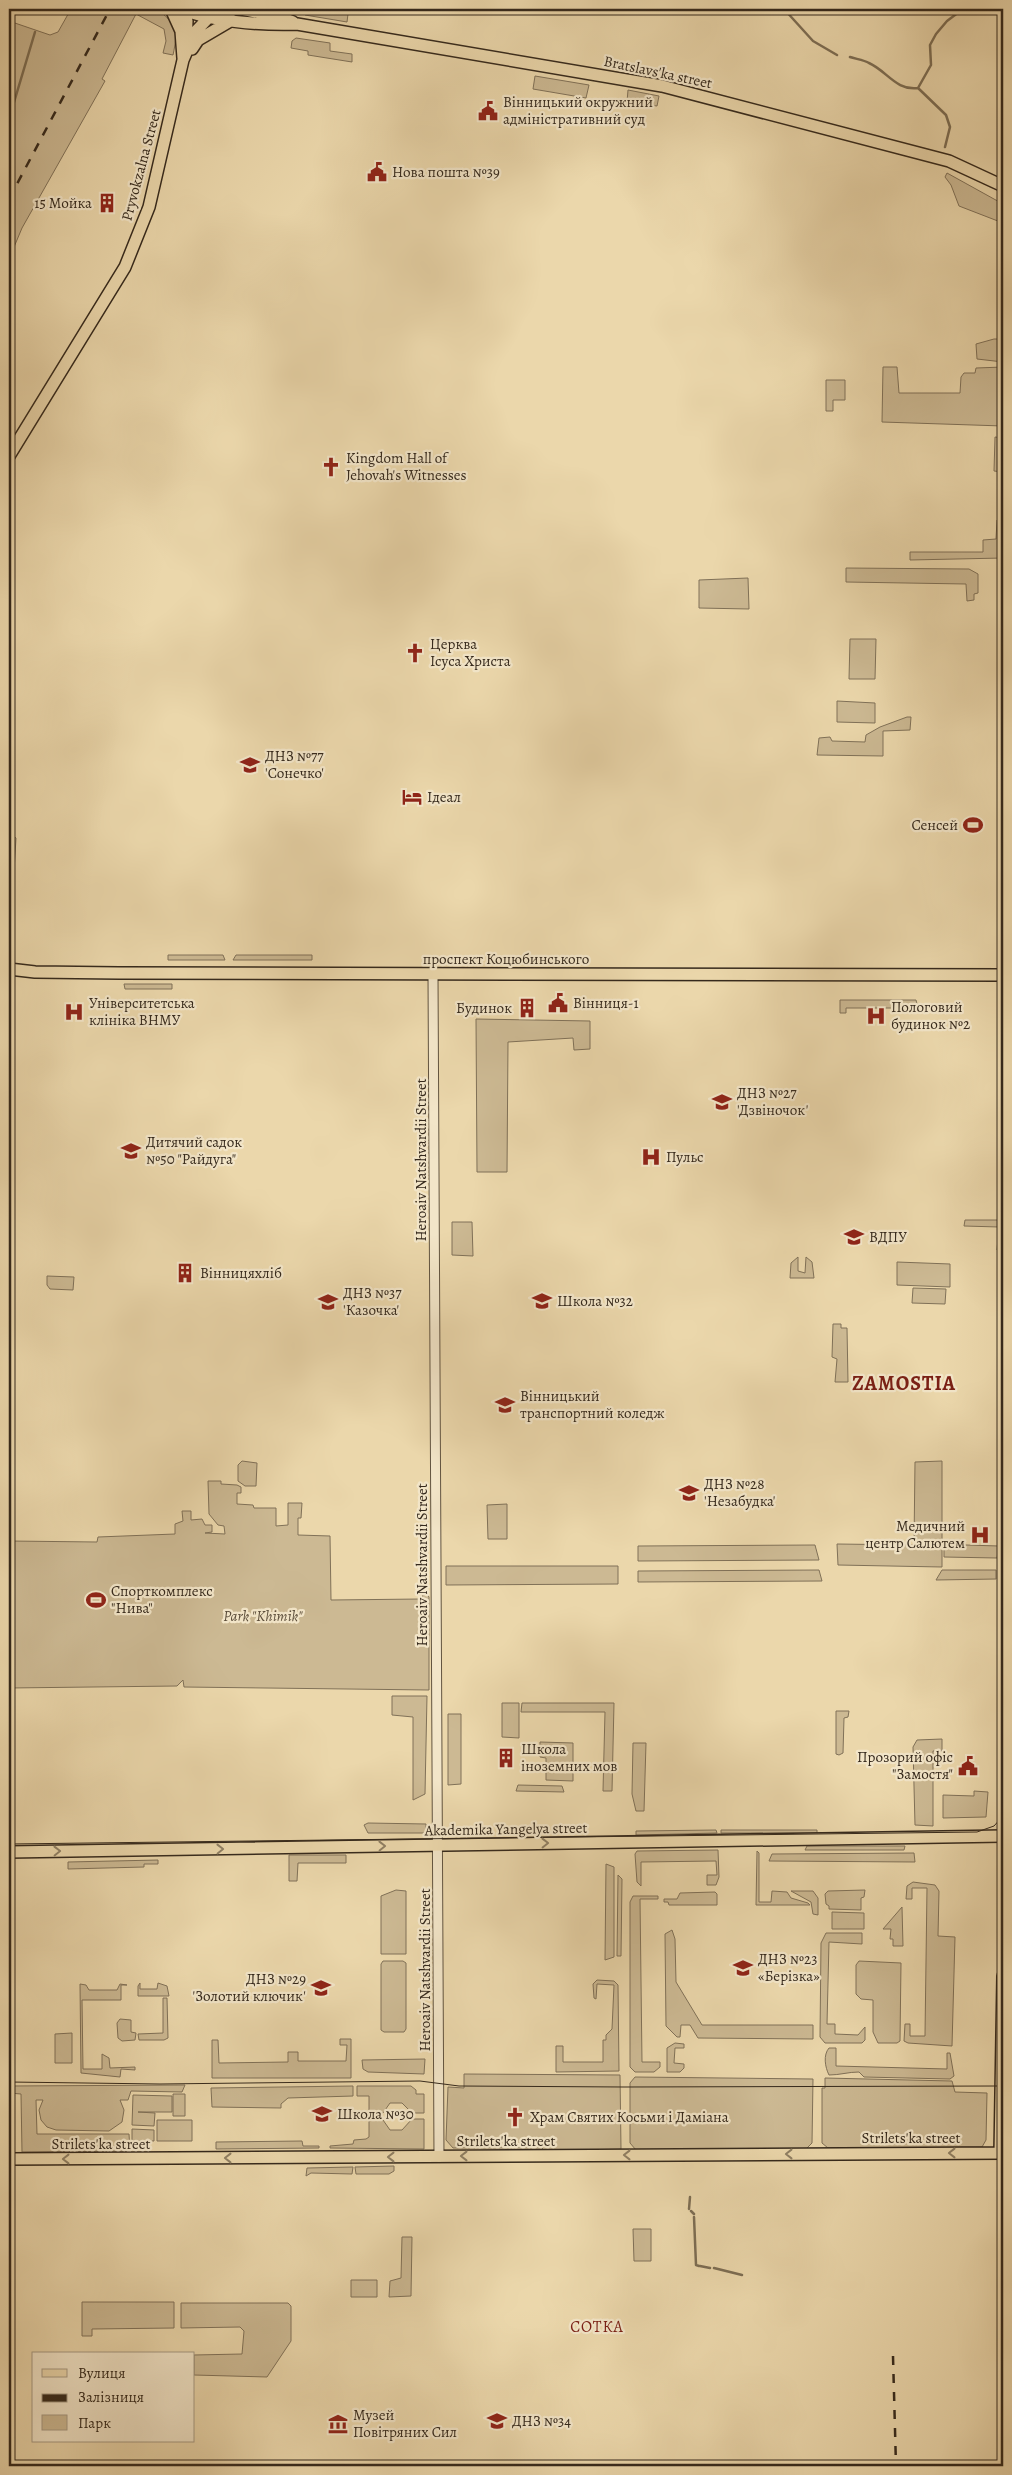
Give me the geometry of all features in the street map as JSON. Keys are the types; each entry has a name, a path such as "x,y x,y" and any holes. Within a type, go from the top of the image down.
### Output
{"main road":[{"path":"171,9 181,31 183,60"},
{"path":"182,9 188,31 183,60"},
{"name":"Bratslavs'ka street","path":"182,9 213,13 232,20 297,24 662,86 949,161 970,169 1003,186"},
{"name":"Bratslavs'ka street","path":"244,9 278,13 297,24"},
{"name":"Pryvokzalna Street","path":"9,456 125,267 149,207 183,60 195,32 213,13"},
{"path":"183,60 198,40 232,20"},
{"name":"проспект Коцюбинського","path":"9,969 35,972 110,973 1002,976"},
{"name":"Akademika Yangelya street","path":"9,1852 1003,1836"},
{"path":"1002,2153 1003,1976"},
{"name":"Strilets'ka street","path":"9,2159 1002,2153"}],"street":[{"path":"232,20 244,9"},
{"name":"Heroaiv Natshvardii Street","path":"433,974 439,2156"}],"green space":[{"path":"71,9 156,9 168,19 174,29 173,55 163,53 166,41 164,29 136,14 102,79 105,81 22,228 9,259 9,21 50,35 58,32"},
{"path":"305,9 345,10 348,14 347,22 305,15"},
{"path":"296,38 330,43 330,51 352,54 352,62 308,55 308,51 291,48 292,41"},
{"path":"535,76 589,85 586,98 533,89"},
{"path":"628,90 659,96 657,106 627,102"},
{"path":"947,173 1003,204 1003,223 959,206 951,185 945,177"},
{"path":"994,339 1003,339 1003,362 977,359 976,344"},
{"path":"883,367 897,367 899,393 960,393 961,377 964,373 975,373 976,368 1003,367 1003,426 882,422"},
{"path":"826,380 845,380 845,400 833,400 833,411 826,411"},
{"path":"995,437 1003,438 1003,472 994,471"},
{"path":"1003,481 1003,558 910,560 910,552 983,552 983,540 996,539 997,520 1002,519"},
{"path":"846,568 969,569 978,574 978,593 974,594 974,600 967,601 966,584 846,582"},
{"path":"748,578 749,609 699,608 699,580"},
{"path":"850,639 876,639 875,679 849,679"},
{"path":"837,701 875,703 875,723 837,722"},
{"path":"911,717 910,730 883,731 883,756 817,755 819,738 830,737 832,741 865,742 866,735 880,727"},
{"path":"9,832 16,838 14,871 9,875"},
{"path":"168,955 223,955 225,960 168,960"},
{"path":"236,955 312,955 312,960 233,960"},
{"path":"124,984 172,984 172,989 125,989"},
{"path":"840,1000 916,1000 918,1008 846,1008 846,1013 840,1013"},
{"path":"476,1019 590,1021 590,1049 574,1050 573,1038 508,1042 507,1172 477,1172"},
{"path":"965,1220 1003,1220 1003,1272 999,1275 999,1251 997,1250 999,1227 964,1226"},
{"path":"452,1222 472,1222 473,1256 452,1255"},
{"path":"798,1257 798,1271 805,1273 806,1257 812,1262 814,1278 790,1278 791,1263"},
{"path":"897,1262 950,1264 950,1287 897,1285"},
{"path":"47,1276 74,1277 73,1290 50,1289 47,1285"},
{"path":"913,1288 946,1289 945,1304 912,1303"},
{"path":"833,1324 841,1324 841,1328 847,1328 848,1382 835,1382 837,1359 832,1357"},
{"path":"242,1461 257,1463 256,1486 245,1486 238,1481 238,1465"},
{"path":"942,1461 942,1567 838,1565 837,1544 914,1545 915,1462"},
{"name":"Park \"Khimik\"","path":"208,1481 221,1481 221,1484 241,1487 241,1493 237,1493 237,1504 253,1505 254,1508 276,1508 276,1526 288,1525 288,1503 302,1503 301,1518 298,1518 298,1535 330,1536 331,1600 421,1599 425,1591 429,1597 429,1690 184,1687 183,1680 177,1686 9,1688 9,1541 97,1542 98,1537 175,1534 175,1524 183,1521 182,1511 191,1511 191,1520 202,1519 205,1525 212,1525 212,1532 205,1533 225,1534 224,1526 218,1525 209,1514"},
{"path":"507,1504 507,1539 488,1539 487,1505"},
{"path":"944,1541 960,1541 961,1545 999,1546 997,1558 944,1557"},
{"path":"815,1545 819,1560 638,1561 638,1546"},
{"path":"446,1566 618,1566 618,1584 446,1585"},
{"path":"819,1570 822,1581 638,1582 638,1571"},
{"path":"942,1570 996,1570 996,1579 936,1580"},
{"path":"392,1696 427,1696 425,1794 413,1800 413,1717 392,1715"},
{"path":"502,1703 519,1703 519,1738 502,1737"},
{"path":"522,1703 614,1703 612,1791 603,1791 605,1712 521,1712"},
{"path":"836,1711 849,1711 848,1717 844,1718 843,1753 839,1755 836,1754"},
{"path":"448,1714 461,1714 461,1784 448,1785"},
{"path":"942,1739 942,1751 933,1751 933,1826 915,1825 913,1747 917,1740"},
{"path":"540,1742 573,1743 573,1781 546,1780 546,1758 540,1757"},
{"path":"633,1743 646,1743 644,1811 636,1811 632,1794"},
{"path":"518,1785 562,1786 564,1792 516,1791"},
{"path":"974,1791 988,1792 986,1817 943,1818 943,1795 974,1796"},
{"path":"368,1823 426,1824 426,1833 368,1833 364,1825"},
{"path":"716,1830 717,1833 636,1835 636,1831"},
{"path":"721,1830 817,1830 817,1833 721,1833"},
{"path":"807,1846 905,1846 904,1850 805,1850"},
{"path":"718,1850 719,1877 716,1885 707,1885 707,1875 717,1875 716,1861 641,1862 641,1886 637,1882 635,1854 637,1851"},
{"path":"757,1851 759,1853 759,1902 771,1902 772,1891 787,1892 791,1898 810,1905 756,1905"},
{"path":"914,1853 915,1862 769,1861 772,1854"},
{"path":"289,1855 346,1855 346,1863 298,1863 297,1881 289,1881"},
{"path":"158,1860 158,1864 144,1864 144,1867 68,1869 68,1862"},
{"path":"606,1864 614,1867 614,1957 605,1960"},
{"path":"618,1875 622,1879 621,1956 617,1956"},
{"path":"913,1882 935,1885 939,1891 938,1936 955,1937 952,2046 908,2043 904,2041 905,2024 910,2024 910,2036 925,2036 927,1888 912,1888 912,1899 906,1899 907,1886"},
{"path":"396,1890 406,1891 406,1954 381,1954 381,1896"},
{"path":"865,1890 864,1897 861,1898 861,1910 829,1909 829,1906 826,1904 825,1894 828,1891"},
{"path":"791,1891 813,1891 818,1898 818,1915 813,1914 811,1902"},
{"path":"715,1892 717,1894 717,1905 669,1905 668,1902 664,1902 664,1899 677,1899 680,1893"},
{"path":"633,1896 658,1896 658,1899 640,1899 642,2062 660,2062 660,2067 654,2072 635,2072 630,2067 630,1902"},
{"path":"902,1907 903,1946 893,1946 893,1939 890,1939 891,1929 883,1929"},
{"path":"832,1912 864,1913 864,1929 832,1929"},
{"path":"672,1930 675,1939 676,1982 702,2025 813,2025 813,2039 698,2038 690,2025 681,2025 680,2037 677,2037 666,2026 665,1934"},
{"path":"826,1933 862,1933 862,1944 829,1942 827,2024 835,2024 835,2034 858,2035 865,2027 865,2040 862,2043 825,2043 820,2037 821,1943"},
{"path":"383,1961 403,1961 406,1963 406,2029 404,2032 384,2032 381,2030 381,1964"},
{"path":"859,1961 901,1963 900,2041 897,2043 878,2043 873,2032 873,2000 861,1999 856,1994 856,1965"},
{"path":"597,1980 614,1981 618,1985 619,2071 556,2072 556,2046 563,2046 563,2062 603,2062 603,2040 606,2040 606,2035 612,2029 614,1985 597,1984 596,1999 594,1998 593,1984"},
{"path":"140,1983 140,1989 157,1989 158,1983 167,1986 169,1996 138,1996 138,1986"},
{"path":"80,1984 86,1985 89,1990 117,1990 120,1984 127,1985 121,1985 121,2000 82,2000 83,2069 102,2069 102,2054 109,2058 110,2068 135,2067 135,2070 121,2069 120,2077 81,2073"},
{"path":"163,1998 167,1998 168,2038 164,2040 139,2040 138,2034 163,2033"},
{"path":"120,2019 131,2020 131,2032 136,2033 135,2040 122,2041 118,2038 117,2023"},
{"path":"72,2033 72,2063 55,2063 55,2034"},
{"path":"340,2039 351,2039 351,2078 212,2078 212,2040 218,2040 219,2063 288,2062 288,2052 298,2052 298,2061 346,2061 347,2045 340,2045"},
{"path":"675,2043 684,2044 684,2048 675,2048 674,2063 684,2064 684,2068 680,2072 667,2072 667,2048"},
{"path":"829,2048 836,2048 836,2066 947,2069 947,2053 950,2053 954,2076 950,2079 864,2077 859,2072 829,2075 825,2061"},
{"path":"425,2059 424,2074 368,2072 363,2069 362,2060"},
{"path":"464,2074 620,2075 621,2149 545,2151 542,2148 453,2148 446,2140 448,2087 464,2088"},
{"path":"635,2077 813,2079 812,2143 806,2149 636,2150 630,2143 630,2083"},
{"path":"825,2078 952,2081 955,2092 987,2093 986,2140 982,2147 828,2148 822,2143 822,2088 825,2088"},
{"path":"185,2085 182,2092 131,2091 128,2100 120,2100 124,2110 122,2122 109,2131 56,2130 47,2127 41,2120 39,2110 43,2100 36,2100 37,2134 129,2134 130,2151 22,2152 21,2094 9,2093 9,2086"},
{"path":"353,2086 353,2096 288,2098 281,2104 281,2108 212,2107 211,2088"},
{"path":"357,2086 411,2086 416,2090 416,2094 424,2094 424,2113 412,2113 402,2103 390,2103 383,2113 369,2114 369,2096 357,2096"},
{"path":"173,2094 185,2094 185,2116 173,2116"},
{"path":"133,2095 172,2096 172,2112 138,2112 155,2113 154,2126 132,2125"},
{"path":"412,2119 424,2119 424,2149 330,2148 330,2146 353,2144 354,2140 369,2137 369,2120 383,2120 390,2130 402,2130"},
{"path":"157,2120 192,2120 192,2141 157,2141"},
{"path":"132,2129 154,2130 154,2141 132,2141"},
{"path":"302,2141 303,2146 319,2146 319,2148 216,2149 216,2142"},
{"path":"394,2166 394,2171 389,2174 356,2174 355,2167"},
{"path":"353,2167 352,2174 311,2173 306,2176 307,2168"},
{"path":"633,2229 651,2229 651,2261 634,2261"},
{"path":"402,2237 412,2237 411,2296 389,2297 390,2281 401,2278"},
{"path":"351,2280 377,2280 377,2297 351,2297"},
{"path":"82,2302 174,2302 174,2328 92,2329 92,2336 82,2336"},
{"path":"181,2303 288,2303 291,2306 291,2341 267,2377 195,2375 195,2355 242,2354 244,2331 240,2327 181,2328"}],"waterway":[{"path":"784,9 813,41 837,55"},
{"path":"850,57 875,66 898,84 910,88 918,88 931,65 930,45 936,34 947,21 963,9"},
{"path":"9,119 35,32"},
{"path":"918,88 946,115 950,127 945,147"},
{"path":"689,2209 690,2197"},
{"path":"691,2211 694,2214"},
{"path":"694,2217 696,2265 699,2266"},
{"path":"700,2266 710,2268"},
{"path":"714,2268 742,2275"}],"tram line":[{"path":"9,1844 977,1832 994,1826 1003,1816"},
{"path":"9,2082 160,2084 420,2081 459,2086 1003,2086"}],"railway":[{"path":"9,199 110,9"},
{"path":"893,2356 896,2466"}],"place":[{"name":"Вінницький окружний адміністративний суд","path":"488,111"},
{"name":"Нова пошта №39","path":"377,172"},
{"name":"15 Мойка","path":"107,203"},
{"name":"Kingdom Hall of Jehovah's Witnesses","path":"331,467"},
{"name":"Церква Ісуса Христа","path":"415,653"},
{"name":"ДНЗ №77 'Сонечко'","path":"250,765"},
{"name":"Ідеал","path":"412,797"},
{"name":"Сенсей","path":"973,825"},
{"name":"Вінниця-1","path":"558,1003"},
{"name":"Будинок","path":"527,1008"},
{"name":"Університетська клініка ВНМУ","path":"74,1012"},
{"name":"Пологовий будинок №2","path":"876,1016"},
{"name":"ДНЗ №27 'Дзвіночок'","path":"722,1102"},
{"name":"Дитячий садок №50 \"Райдуга\"","path":"131,1151"},
{"name":"Пульс","path":"651,1157"},
{"name":"ВДПУ","path":"854,1237"},
{"name":"Вінницяхліб","path":"185,1273"},
{"name":"Школа №32","path":"542,1301"},
{"name":"ДНЗ №37 'Казочка'","path":"328,1302"},
{"name":"Вінницький транспортний коледж","path":"505,1405"},
{"name":"ДНЗ №28 'Незабудка'","path":"689,1493"},
{"name":"Медичний центр Салютем","path":"980,1535"},
{"name":"Спорткомплекс \"Нива\"","path":"96,1600"},
{"name":"Школа іноземних мов","path":"506,1758"},
{"name":"Прозорий офіс \"Замостя\"","path":"968,1766"},
{"name":"ДНЗ №23 «Берізка»","path":"743,1968"},
{"name":"ДНЗ №29 'Золотий ключик'","path":"321,1988"},
{"name":"Школа №30","path":"322,2114"},
{"name":"Храм Святих Косьми і Даміана","path":"515,2117"},
{"name":"ДНЗ №34","path":"497,2421"},
{"name":"Музей Повітряних Сил","path":"338,2424"}],"district":[{"name":"ZAMOSTIA","path":"904,1383"},
{"name":"СОТКА","path":"597,2326"}]}
